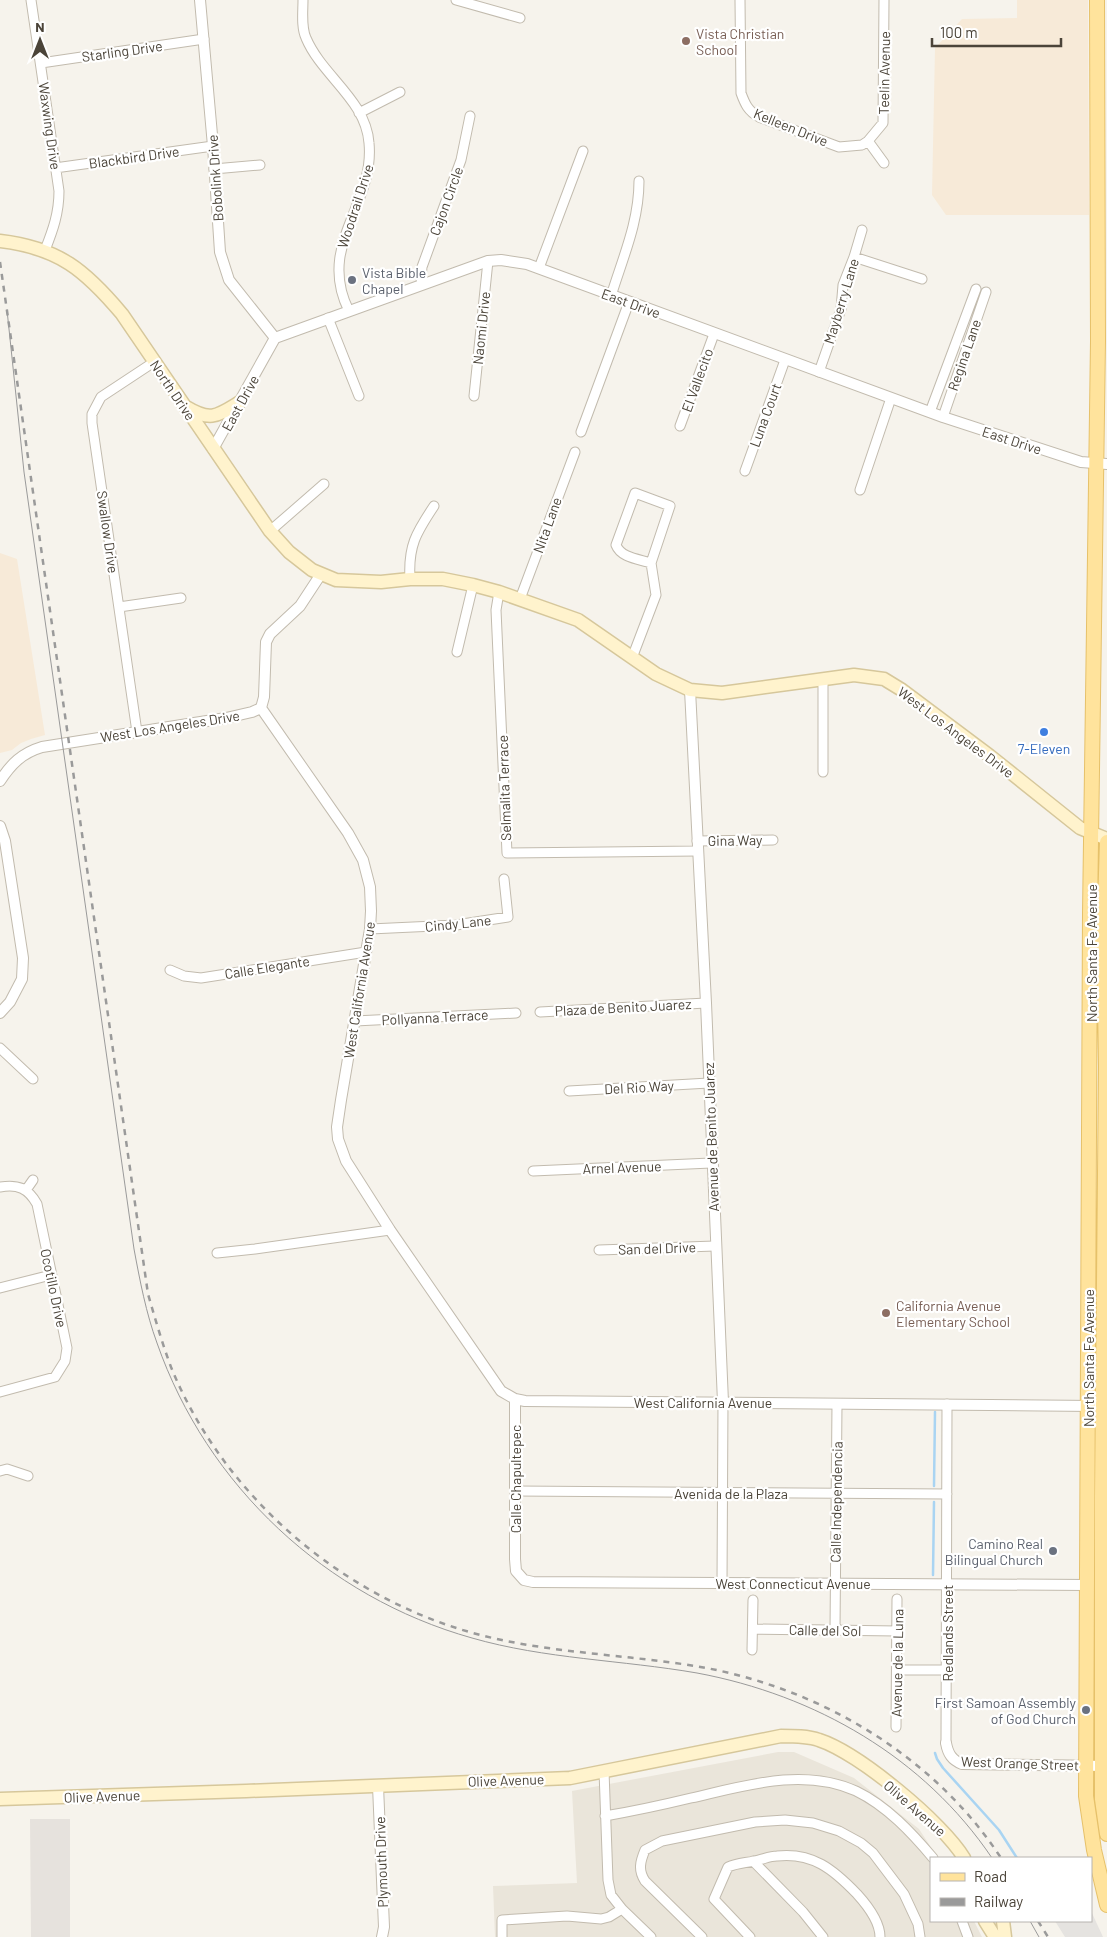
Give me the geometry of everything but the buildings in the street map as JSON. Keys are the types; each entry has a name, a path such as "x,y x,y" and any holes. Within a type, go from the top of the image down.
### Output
{"main road":[{"name":"North Santa Fe Avenue","path":"1097,0 1098,341 1101,464 1092,833 1086,1796 1097,1863 1107,1904"},
{"name":"North Drive","path":"0,241 21,243 45,250 64,259 86,274 102,290 122,314 270,531 290,552 312,570 322,574"},
{"path":"183,405 196,413 218,416 240,402"},
{"name":"West Los Angeles Drive","path":"322,574 336,580 357,582 443,579 499,592 578,620 656,674 690,690 722,693 854,675 884,679 902,690 990,756 1080,828 1107,841"},
{"name":"North Santa Fe Avenue","path":"1107,841 1104,938 1107,1066 1104,1318 1105,1766 1102,1798 1107,1834"},
{"path":"1089,1258 1096,1264 1096,1297 1104,1318"},
{"name":"Olive Avenue","path":"0,1799 570,1778 781,1736 819,1739 840,1750 921,1809 956,1845 963,1857"},
{"path":"1097,1863 1107,1877"},
{"path":"986,1922 995,1937"},
{"path":"1003,1922 1004,1937"}],"street":[{"name":"Waxwing Drive","path":"31,0 59,191 59,208 56,222 45,250"},
{"name":"Bobolink Drive","path":"200,0 220,252 229,280 275,338"},
{"name":"Woodrail Drive","path":"303,0 305,36 319,62 353,102 368,132 370,159 366,177 340,250 338,276 342,296 349,311"},
{"path":"456,0 520,18"},
{"name":"Kelleen Drive","path":"740,0 741,93 750,112 839,147 862,145 868,141"},
{"name":"Teelin Avenue","path":"868,141 883,123 884,0"},
{"name":"Starling Drive","path":"41,63 204,39"},
{"path":"359,113 400,92"},
{"name":"Cajon Circle","path":"422,284 422,267 461,160 470,116"},
{"path":"868,141 884,162"},
{"name":"Blackbird Drive","path":"56,168 213,146"},
{"path":"539,268 583,151"},
{"path":"214,168 260,165"},
{"path":"610,296 634,226 639,203 639,181"},
{"name":"Mayberry Lane","path":"819,372 841,309 843,285 862,230"},
{"path":"854,257 922,279"},
{"name":"East Drive","path":"213,450 275,338 488,261 501,260 528,264 610,296 943,417 1081,462 1101,464"},
{"name":"Naomi Drive","path":"474,396 488,261"},
{"path":"930,412 976,289"},
{"name":"Regina Lane","path":"943,417 986,292"},
{"path":"581,432 629,302"},
{"path":"328,318 359,396"},
{"name":"El Vallecito","path":"680,426 714,334"},
{"name":"Luna Court","path":"744,471 785,360"},
{"name":"Swallow Drive","path":"137,732 92,414 101,397 154,362"},
{"path":"860,490 891,398"},
{"name":"Nita Lane","path":"520,599 575,452"},
{"path":"270,531 324,484"},
{"path":"632,658 656,595 651,562 670,506 635,493 616,546 621,554 651,562"},
{"path":"410,579 409,558 417,532 434,506"},
{"path":"261,708 264,697 266,642 270,634 300,606 322,574"},
{"path":"457,652 473,585"},
{"name":"Selmalita Terrace","path":"499,592 496,610 507,854 698,846"},
{"path":"119,607 181,598"},
{"path":"823,680 823,772"},
{"name":"Avenue de Benito Juarez","path":"690,690 706,1003 715,1246 721,1331 722,1583"},
{"name":"West Los Angeles Drive","path":"0,781 13,763 31,750 226,718 261,708"},
{"name":"West California Avenue","path":"261,708 348,833 363,860 370,887 372,911 370,929 341,1100 338,1139 346,1161 390,1230 501,1391 515,1399 525,1401 1105,1406"},
{"path":"0,826 5,841 22,958 22,979 10,1002 0,1013"},
{"name":"Gina Way","path":"698,846 773,840"},
{"name":"Cindy Lane","path":"370,929 456,925 508,917 504,879"},
{"name":"Calle Elegante","path":"170,970 184,976 201,978 366,952"},
{"name":"Plaza de Benito Juarez","path":"540,1012 706,1003"},
{"name":"Pollyanna Terrace","path":"354,1021 516,1013"},
{"path":"0,1048 34,1079"},
{"name":"Del Rio Way","path":"569,1091 709,1083"},
{"name":"Arnel Avenue","path":"534,1171 712,1163"},
{"path":"0,1187 20,1186 26,1190 34,1180"},
{"name":"Ocotillo Drive","path":"0,1392 55,1377 65,1362 66,1348 37,1204 32,1194 26,1190"},
{"path":"217,1253 390,1230"},
{"name":"San del Drive","path":"599,1250 715,1246"},
{"path":"0,1288 51,1275"},
{"name":"Calle Chapultepec","path":"515,1399 515,1559"},
{"name":"Calle Independencia","path":"835,1630 837,1404"},
{"name":"Redlands Street","path":"946,1743 947,1404"},
{"path":"0,1471 7,1470 28,1476"},
{"name":"Avenida de la Plaza","path":"515,1491 947,1494"},
{"name":"West Connecticut Avenue","path":"515,1559 516,1572 524,1580 533,1582 1087,1585"},
{"name":"Avenue de la Luna","path":"896,1727 897,1599"},
{"path":"752,1650 753,1600"},
{"name":"Calle del Sol","path":"753,1629 897,1631"},
{"path":"897,1670 947,1670"},
{"name":"West Orange Street","path":"946,1743 947,1752 955,1761 962,1764 1105,1766"},
{"path":"604,1771 610,1895 650,1937"},
{"path":"605,1816 741,1786 782,1780 816,1780 857,1792 881,1807 909,1830 933,1857"},
{"name":"Plymouth Drive","path":"378,1786 384,1927 382,1937"},
{"path":"702,1937 645,1882 640,1874 640,1863 645,1850 662,1841 699,1833 754,1822 785,1820 813,1823 839,1831 861,1843 873,1853 904,1894 918,1924 920,1937"},
{"path":"750,1937 714,1899 728,1867 741,1862 794,1855 818,1861 847,1883 862,1899 875,1918 880,1930 880,1937"},
{"path":"753,1861 803,1912 823,1937"},
{"path":"502,1937 502,1920 566,1916 601,1919 609,1917 622,1909"},
{"path":"962,1922 968,1937"}],"shaded area":[{"path":"1017,0 1088,0 1089,215 946,215 932,195 935,48 962,19 1017,18"},
{"path":"0,553 17,559 45,735 21,743 12,750 0,753"},
{"path":"778,1752 794,1752 854,1778 919,1829 937,1857 930,1857 930,1922 974,1922 982,1937 495,1937 493,1886 577,1883 572,1791"},
{"path":"30,1819 70,1819 70,1937 31,1937"},
{"path":"1092,1913 1103,1937 1065,1937 1056,1922 1092,1922"}],"waterway":[{"path":"934,1486 935,1412"},
{"path":"933,1575 934,1502"},
{"path":"935,1753 943,1768 999,1830 1016,1857"}],"tram line":[{"path":"7,310 24,472 134,1249 146,1309 157,1343 179,1395 207,1444 240,1488 278,1529 321,1564 368,1595 419,1619 472,1638 500,1645 555,1655 697,1673 741,1683 783,1697 824,1715 863,1736 900,1761 934,1790 965,1822 991,1857"},
{"path":"1031,1922 1039,1937"}],"railway":[{"path":"0,262 148,1294 171,1367 193,1414 221,1457 254,1498 292,1534 333,1566 377,1594 424,1616 500,1640 555,1649 695,1666 740,1676 784,1690 827,1708 868,1730 906,1757 942,1787 973,1821 1000,1857"},
{"path":"1039,1922 1048,1937"}],"place":[{"name":"Vista Christian School","path":"686,41"},
{"name":"Vista Bible Chapel","path":"352,280"},
{"name":"7-Eleven","path":"1044,732"},
{"name":"California Avenue Elementary School","path":"886,1313"},
{"name":"Camino Real Bilingual Church","path":"1053,1551"},
{"name":"First Samoan Assembly of God Church","path":"1086,1710"}]}
